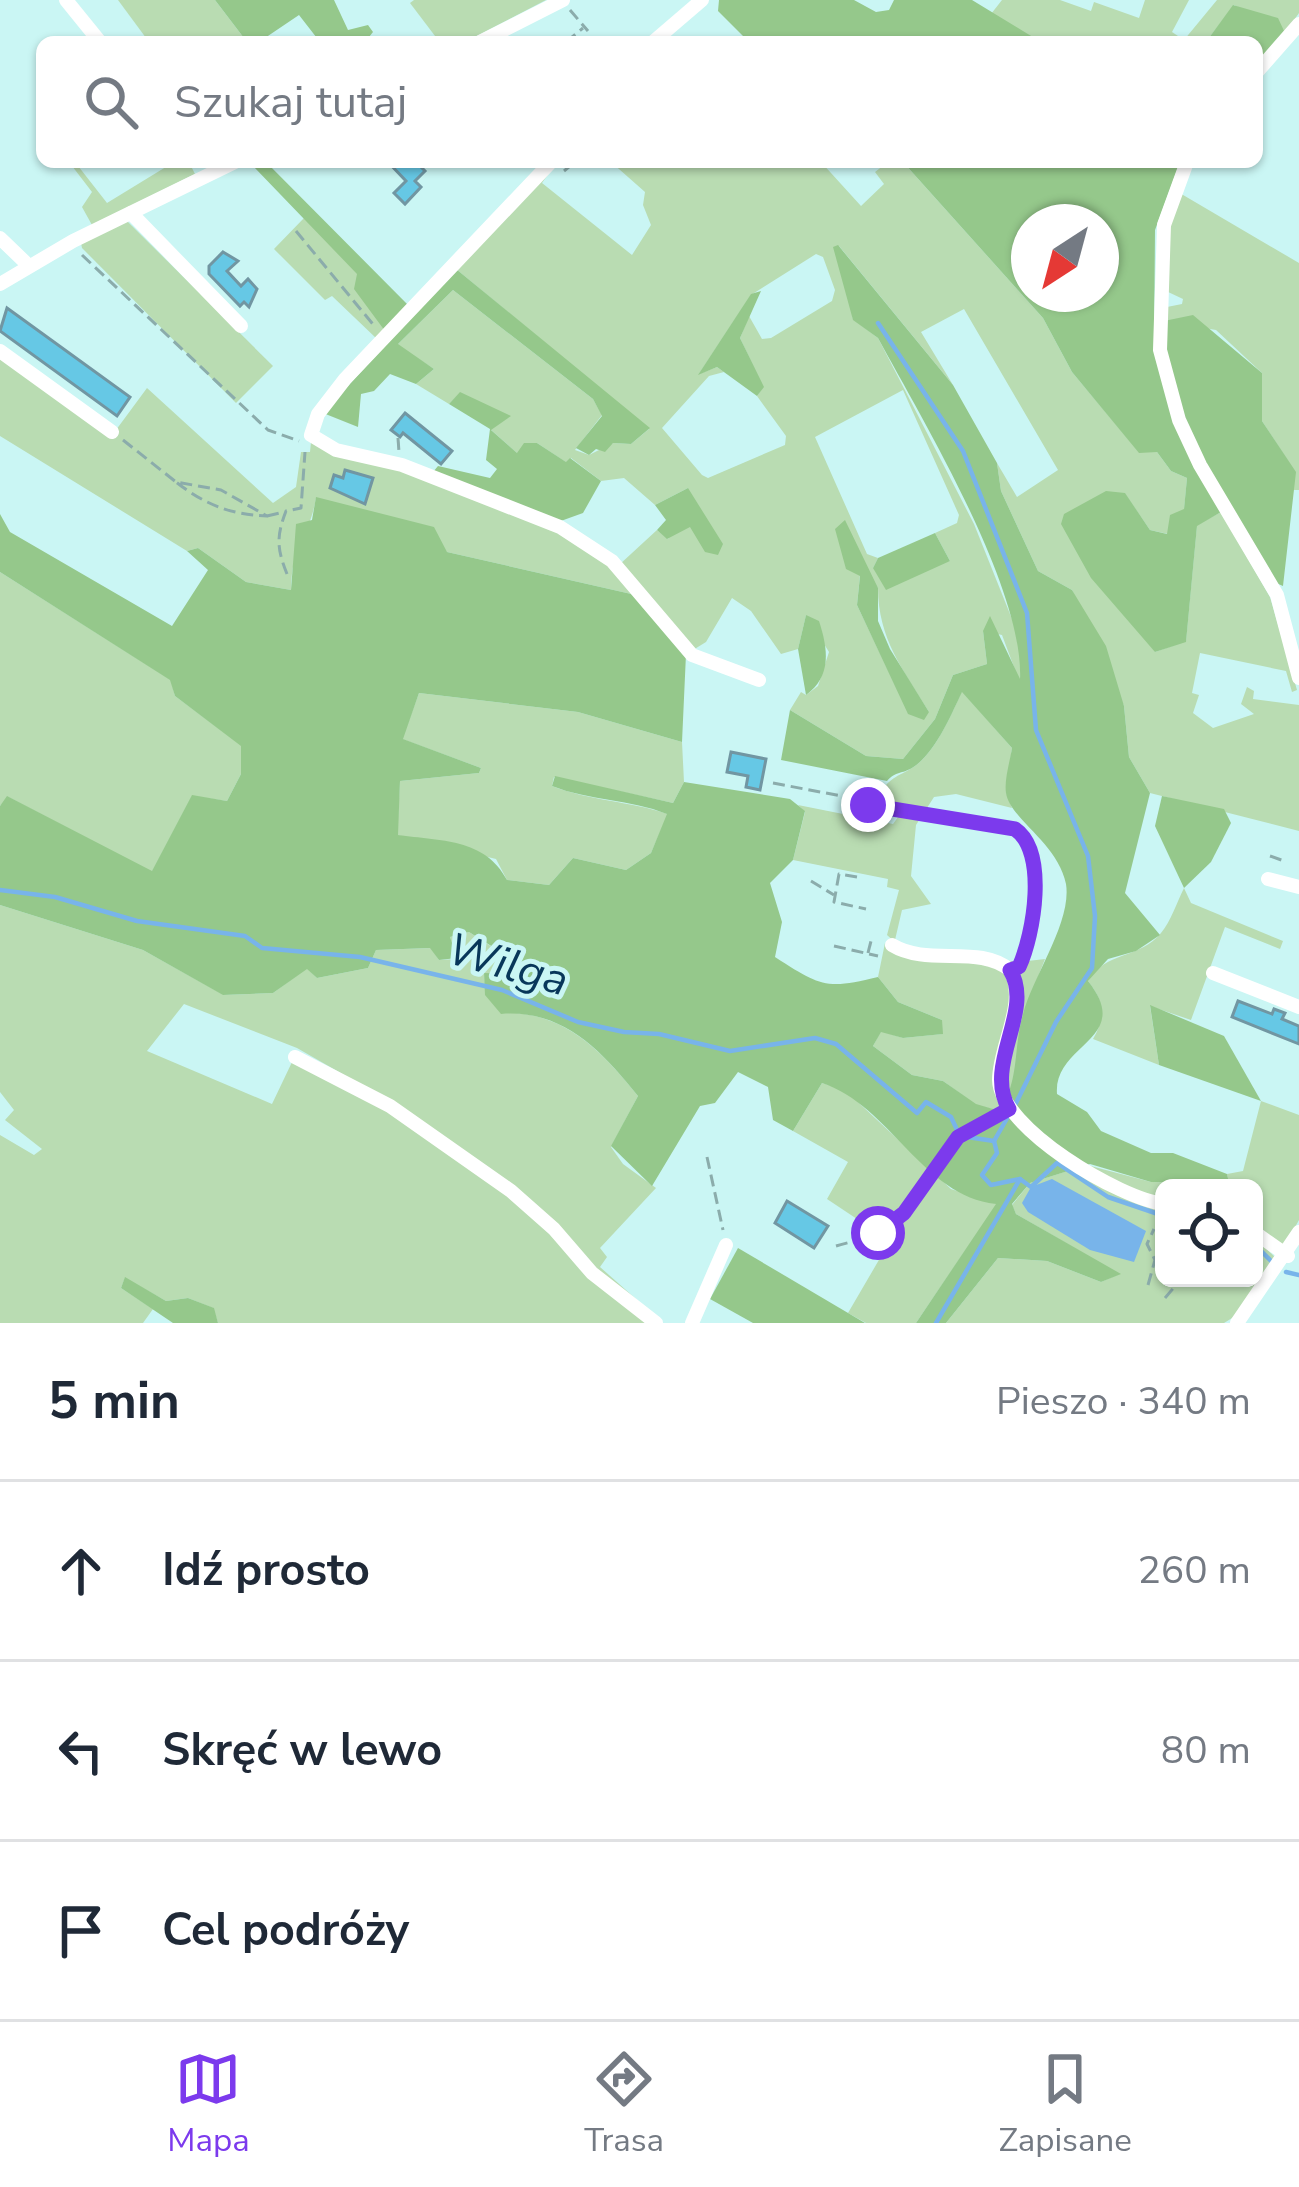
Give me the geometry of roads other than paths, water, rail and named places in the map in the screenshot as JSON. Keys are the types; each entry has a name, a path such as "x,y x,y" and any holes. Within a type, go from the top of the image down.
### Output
{"street":[{"path":"66,0 95,36"},
{"path":"660,36 702,0"},
{"path":"494,36 567,6"},
{"path":"1263,65 1299,24"},
{"path":"198,168 204,178"},
{"path":"0,284 28,265 223,168"},
{"path":"549,168 329,398 311,435 336,450 402,465 560,526 612,561 692,655 759,680"},
{"path":"1185,168 1164,225 1160,350 1186,435 1293,631 1299,678"},
{"path":"130,213 241,326"},
{"path":"0,238 28,265"},
{"path":"0,351 112,431"},
{"path":"1268,879 1299,887"},
{"path":"892,945 916,957 992,959 1010,970 1016,990 999,1073 1009,1109 1108,1184 1155,1201"},
{"path":"1213,973 1299,1007"},
{"path":"295,1057 390,1106 511,1191 554,1228 592,1273 656,1323"},
{"path":"1237,1323 1288,1256 1299,1232"},
{"path":"1263,1238 1288,1256"},
{"path":"692,1323 726,1241"}],"water":[{"path":"1052,1179 1146,1231 1134,1262 1090,1250 1028,1212 1022,1203 1031,1187"}],"waterway":[{"path":"878,323 963,451 1027,613 1036,730 1088,856 1095,916 1092,968 1056,1022 1015,1105"},
{"name":"Wilga","path":"0,890 55,897 137,921 245,936 262,948 360,957 502,990 578,1022 624,1032 659,1034 730,1051 815,1038 836,1044 917,1113 926,1102 951,1117 958,1132"},
{"path":"994,1141 1009,1115"},
{"name":"Wilga","path":"967,1137 994,1141"},
{"name":"Wilga","path":"994,1141 997,1153 982,1175 991,1185 1020,1179 1031,1187 1057,1163 1108,1197 1155,1213"},
{"path":"936,1323 1020,1179"},
{"name":"Wilga","path":"1263,1253 1271,1261"},
{"name":"Wilga","path":"1286,1272 1299,1275"}]}
